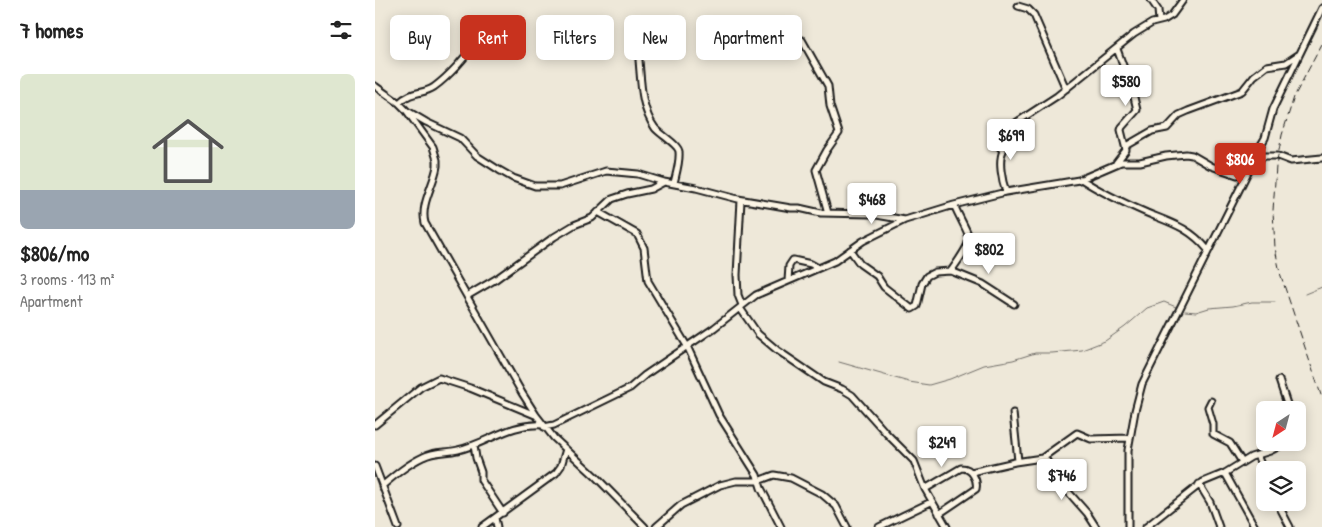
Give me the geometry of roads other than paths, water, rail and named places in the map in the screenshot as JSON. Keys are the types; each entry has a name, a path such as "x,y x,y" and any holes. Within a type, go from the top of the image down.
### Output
{"street":[{"path":"1151,0 1157,10 1159,21"},
{"path":"1006,192 1001,177 1001,155 1003,150 995,141 1009,134 1017,122 1066,89 1134,34 1152,23 1172,15 1183,0"},
{"path":"1018,6 1028,9 1033,15 1066,89"},
{"path":"1128,527 1130,438 1142,384 1249,170 1252,160 1265,138 1273,109 1322,8"},
{"path":"802,40 828,86 830,106 839,132 816,170 828,213"},
{"path":"1117,49 1128,77 1136,108 1135,113 1121,130 1126,146 1125,152 1117,163"},
{"path":"1126,146 1152,131 1167,128 1179,116 1188,111 1241,91 1254,76 1267,66 1286,63 1298,55"},
{"path":"399,103 410,94 431,89 452,73 463,60"},
{"path":"639,60 644,100 649,118 659,133 677,146 679,152 674,183"},
{"path":"375,86 406,110 433,147 437,160 435,178 424,211 425,223 511,375 544,426 645,527"},
{"path":"406,110 460,138 477,156 499,170 513,178 535,186 560,186 606,171 638,174 741,200 828,213 871,214 905,220"},
{"path":"382,486 393,476 426,456 474,445 507,430 529,425 554,425 630,388 645,375 756,295 835,261 863,241 905,220 1006,192 1081,179 1117,163 1141,162 1185,154 1192,155 1211,166 1237,175 1249,170 1264,156 1277,156 1291,160 1322,158"},
{"path":"1081,179 1106,195 1186,229 1198,238 1208,250"},
{"path":"467,296 554,237 574,225 589,220 611,199 651,189 664,182"},
{"path":"741,200 737,275 738,295 741,307 758,334 781,353 824,382 852,395 914,461 931,502 947,527"},
{"path":"951,271 969,242 969,234 954,205"},
{"path":"598,212 637,234 644,248 648,281 687,346 719,415 753,468 781,527"},
{"path":"850,250 860,264 877,276 885,287 912,309 917,306 922,284 927,276 935,272 951,271 983,284 1014,304"},
{"path":"788,281 789,266 793,260 806,262 818,268"},
{"path":"375,425 421,388 439,378 536,415"},
{"path":"1279,380 1286,401"},
{"path":"1211,401 1208,407 1213,424 1213,434 1230,443 1242,462"},
{"path":"1013,413 1018,461"},
{"path":"552,435 554,425"},
{"path":"1041,458 1077,433 1091,439 1130,438"},
{"path":"474,445 483,484 503,512"},
{"path":"482,527 560,469 566,449"},
{"path":"1146,527 1199,484 1225,473 1242,462 1269,451"},
{"path":"1257,455 1260,461"},
{"path":"971,472 1018,461 1046,459 1055,477 1087,513 1096,527"},
{"path":"375,466 399,527"},
{"path":"925,489 961,468 971,472 977,485 976,489 939,514"},
{"path":"1225,473 1255,527"},
{"path":"655,527 681,505 720,485 736,481 758,481 775,476 791,478 803,486 814,488 836,506 847,527"},
{"path":"1199,484 1210,502 1219,527"},
{"path":"879,527 931,502"},
{"path":"1282,511 1290,527"},
{"path":"495,518 497,527"}],"waterway":[{"path":"1305,294 1322,287"},
{"path":"839,362 909,382 929,385 950,379 984,365 1013,360 1035,353 1082,350 1105,341 1147,308 1164,302 1176,307"},
{"path":"1185,311 1196,312 1209,308 1252,302 1275,302"}],"railway":[{"path":"1322,44 1294,97 1282,135 1276,166 1273,211 1275,248 1280,273 1322,398"}]}
